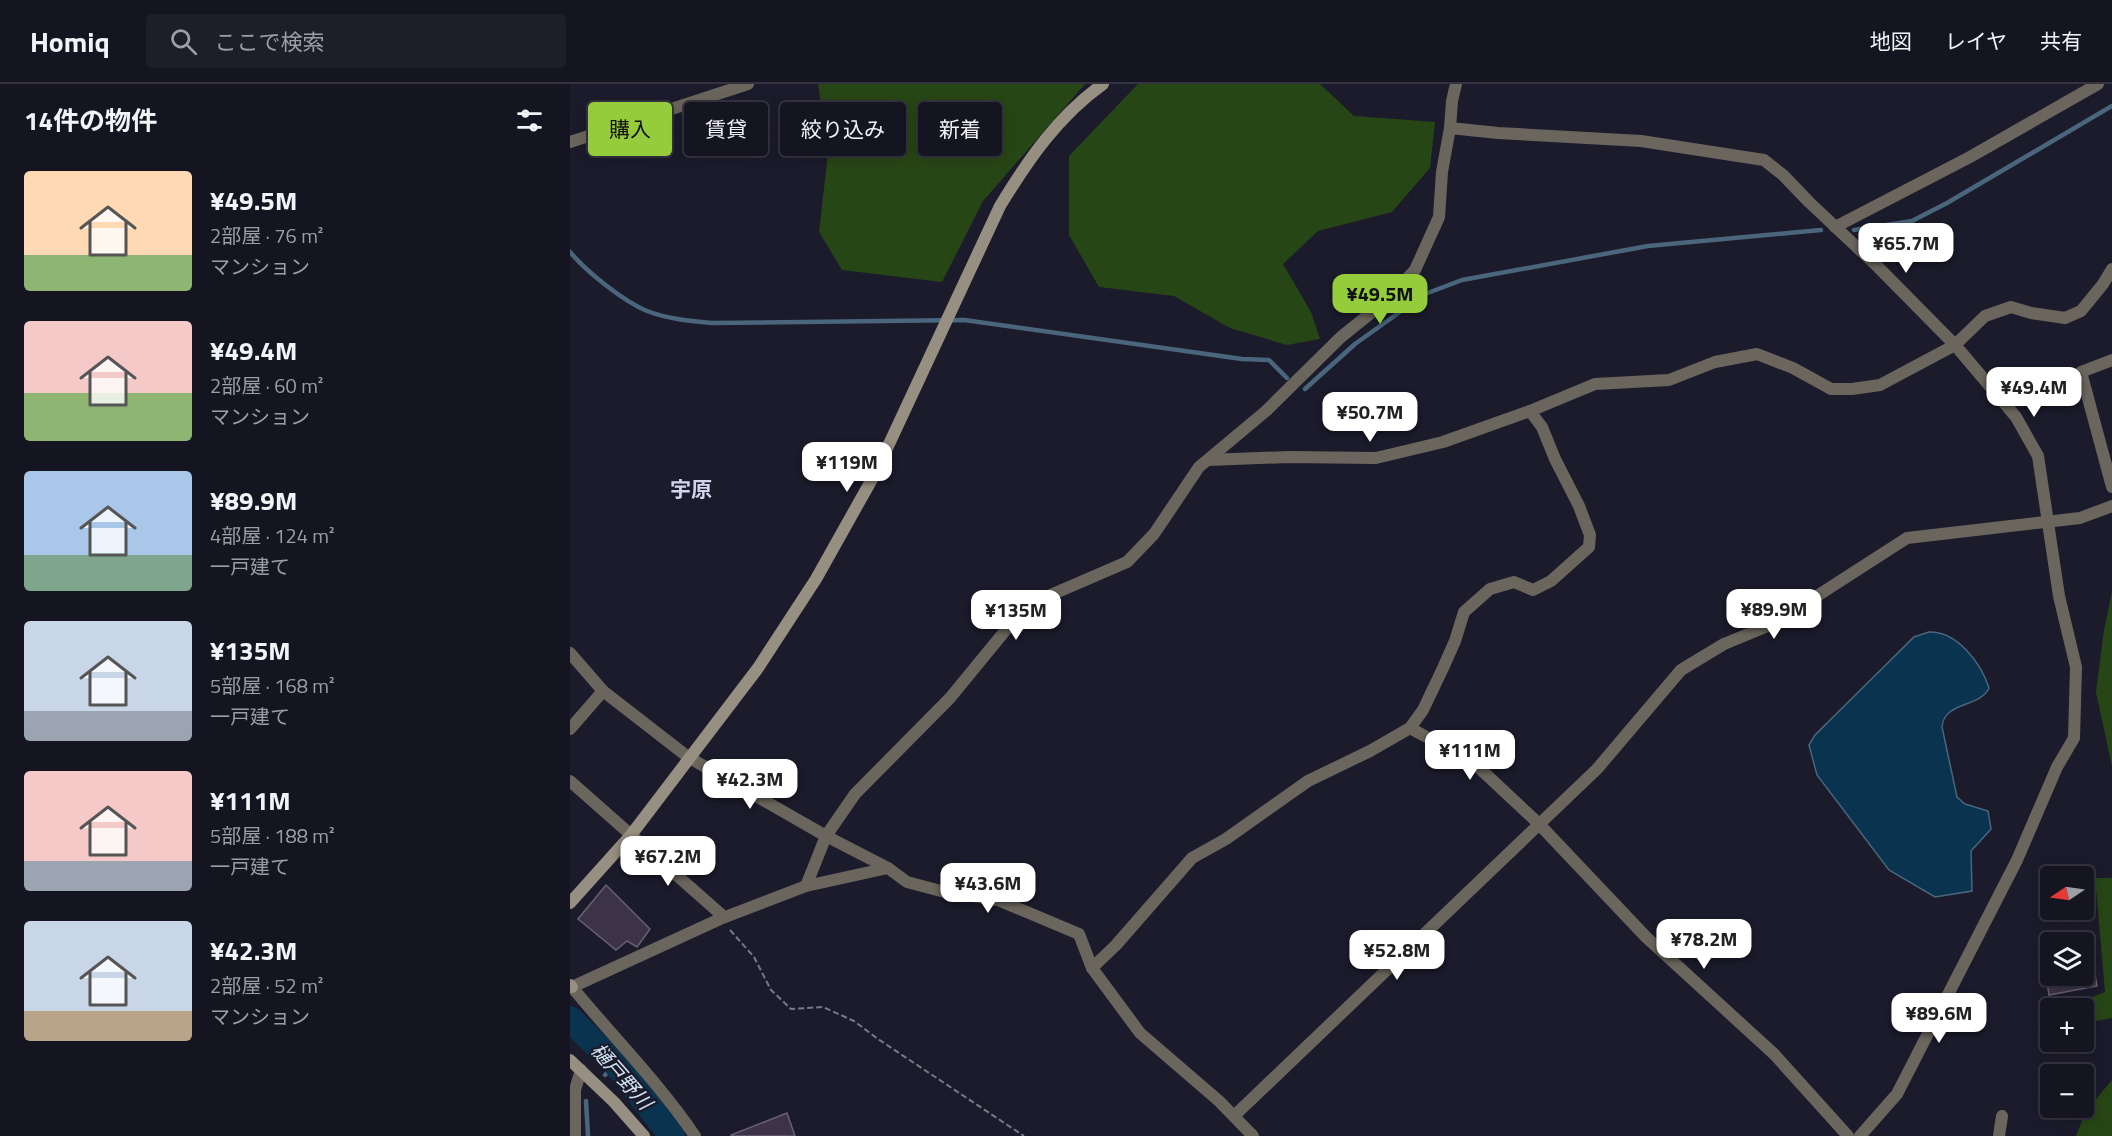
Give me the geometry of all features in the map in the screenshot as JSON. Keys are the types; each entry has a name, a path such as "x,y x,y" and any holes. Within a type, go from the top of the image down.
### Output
{"street":[{"path":"570,142 748,84"},
{"path":"570,903 631,835 688,757 758,668 816,579 876,472 1000,206 1024,166 1051,132 1081,100 1103,84"},
{"path":"806,886 826,836 855,794 950,698 1014,620 1046,597 1127,562 1154,534 1199,467 1266,411 1341,337 1387,300 1415,270 1439,217 1442,172 1456,84"},
{"path":"1835,227 1970,157 2098,84"},
{"path":"1450,128 1641,141 1764,160 1783,175 1878,267 1955,345 2016,417 2038,456 2059,596 2076,667 2074,738 2057,767 2017,860 1897,1094 1860,1136"},
{"path":"1208,460 1288,457 1376,458 1443,442 1530,411 1595,384 1669,380 1715,362 1757,354 1792,368 1831,389 1880,385 1955,345 1984,316 2011,307 2031,313 2065,318 2081,311 2112,269"},
{"path":"2112,360 2081,372 2112,487"},
{"path":"1092,968 1166,890 1192,858 1226,839 1308,781 1370,751 1410,728 1423,710 1439,676 1455,640 1464,612 1490,589 1514,582 1533,590 1551,581 1589,547 1590,535 1579,506 1542,427 1530,411"},
{"path":"1234,1116 1597,769 1681,670 1724,644 1774,623 1907,538 2080,518 2112,506"},
{"path":"570,653 603,691 688,757 826,836 888,868 907,882 941,891 998,900 1079,933 1092,968 1140,1033 1234,1116 1253,1136"},
{"path":"570,729 603,691"},
{"path":"1410,728 1474,763 1538,823 1646,937 1774,1054 1848,1136"},
{"path":"570,781 722,918"},
{"path":"695,1136 649,1076 571,986 722,918 806,886 888,868"},
{"path":"570,1060 614,1102 644,1136"},
{"path":"575,1136 575,1090 581,1070"},
{"path":"1999,1136 2002,1116"}],"path":[{"path":"722,918 754,957 771,990 791,1008 823,1007 854,1021 1023,1136"}],"green space":[{"path":"818,84 1085,84 983,201 942,282 842,270 819,232 828,156 906,156 906,102 821,102"},
{"path":"1138,84 1320,84 1354,116 1435,122 1430,168 1392,212 1318,231 1283,264 1311,312 1320,339 1287,345 1230,328 1174,296 1099,287 1069,235 1069,156"},
{"path":"2112,592 2112,766 2096,692 2104,630"},
{"path":"2095,878 2112,878 2112,1018 2094,1021 2094,998 2089,998 2105,992"},
{"path":"2112,1080 2112,1136 2076,1136 2083,1118 2094,1118 2094,1101"}],"water":[{"path":"1929,632 1949,637 1966,650 1974,659 1989,688 1978,699 1949,713 1942,727 1957,797 1965,804 1988,811 1991,829 1971,851 1972,891 1935,897 1889,870 1817,775 1809,745 1815,735 1914,637"}],"building":[{"path":"606,885 650,929 637,947 627,941 616,950 578,919"},
{"path":"2094,969 2097,986 2049,995 2048,986 2094,986"},
{"path":"787,1113 795,1136 731,1136 731,1135"}],"waterway":[{"path":"1854,230 1912,221 1947,203 2112,106"},
{"path":"1305,389 1355,344 1425,294 1462,280 1648,246 1821,230"},
{"path":"570,252 596,277 627,300 647,311 679,319 712,323 964,320 1242,359 1269,360 1287,378"},
{"name":"樋戸野川","path":"570,1019 616,1064 672,1136"},
{"path":"605,1075 616,1064"},
{"path":"586,1101 588,1136"}],"district":[{"name":"宇原","path":"691,489"}]}
